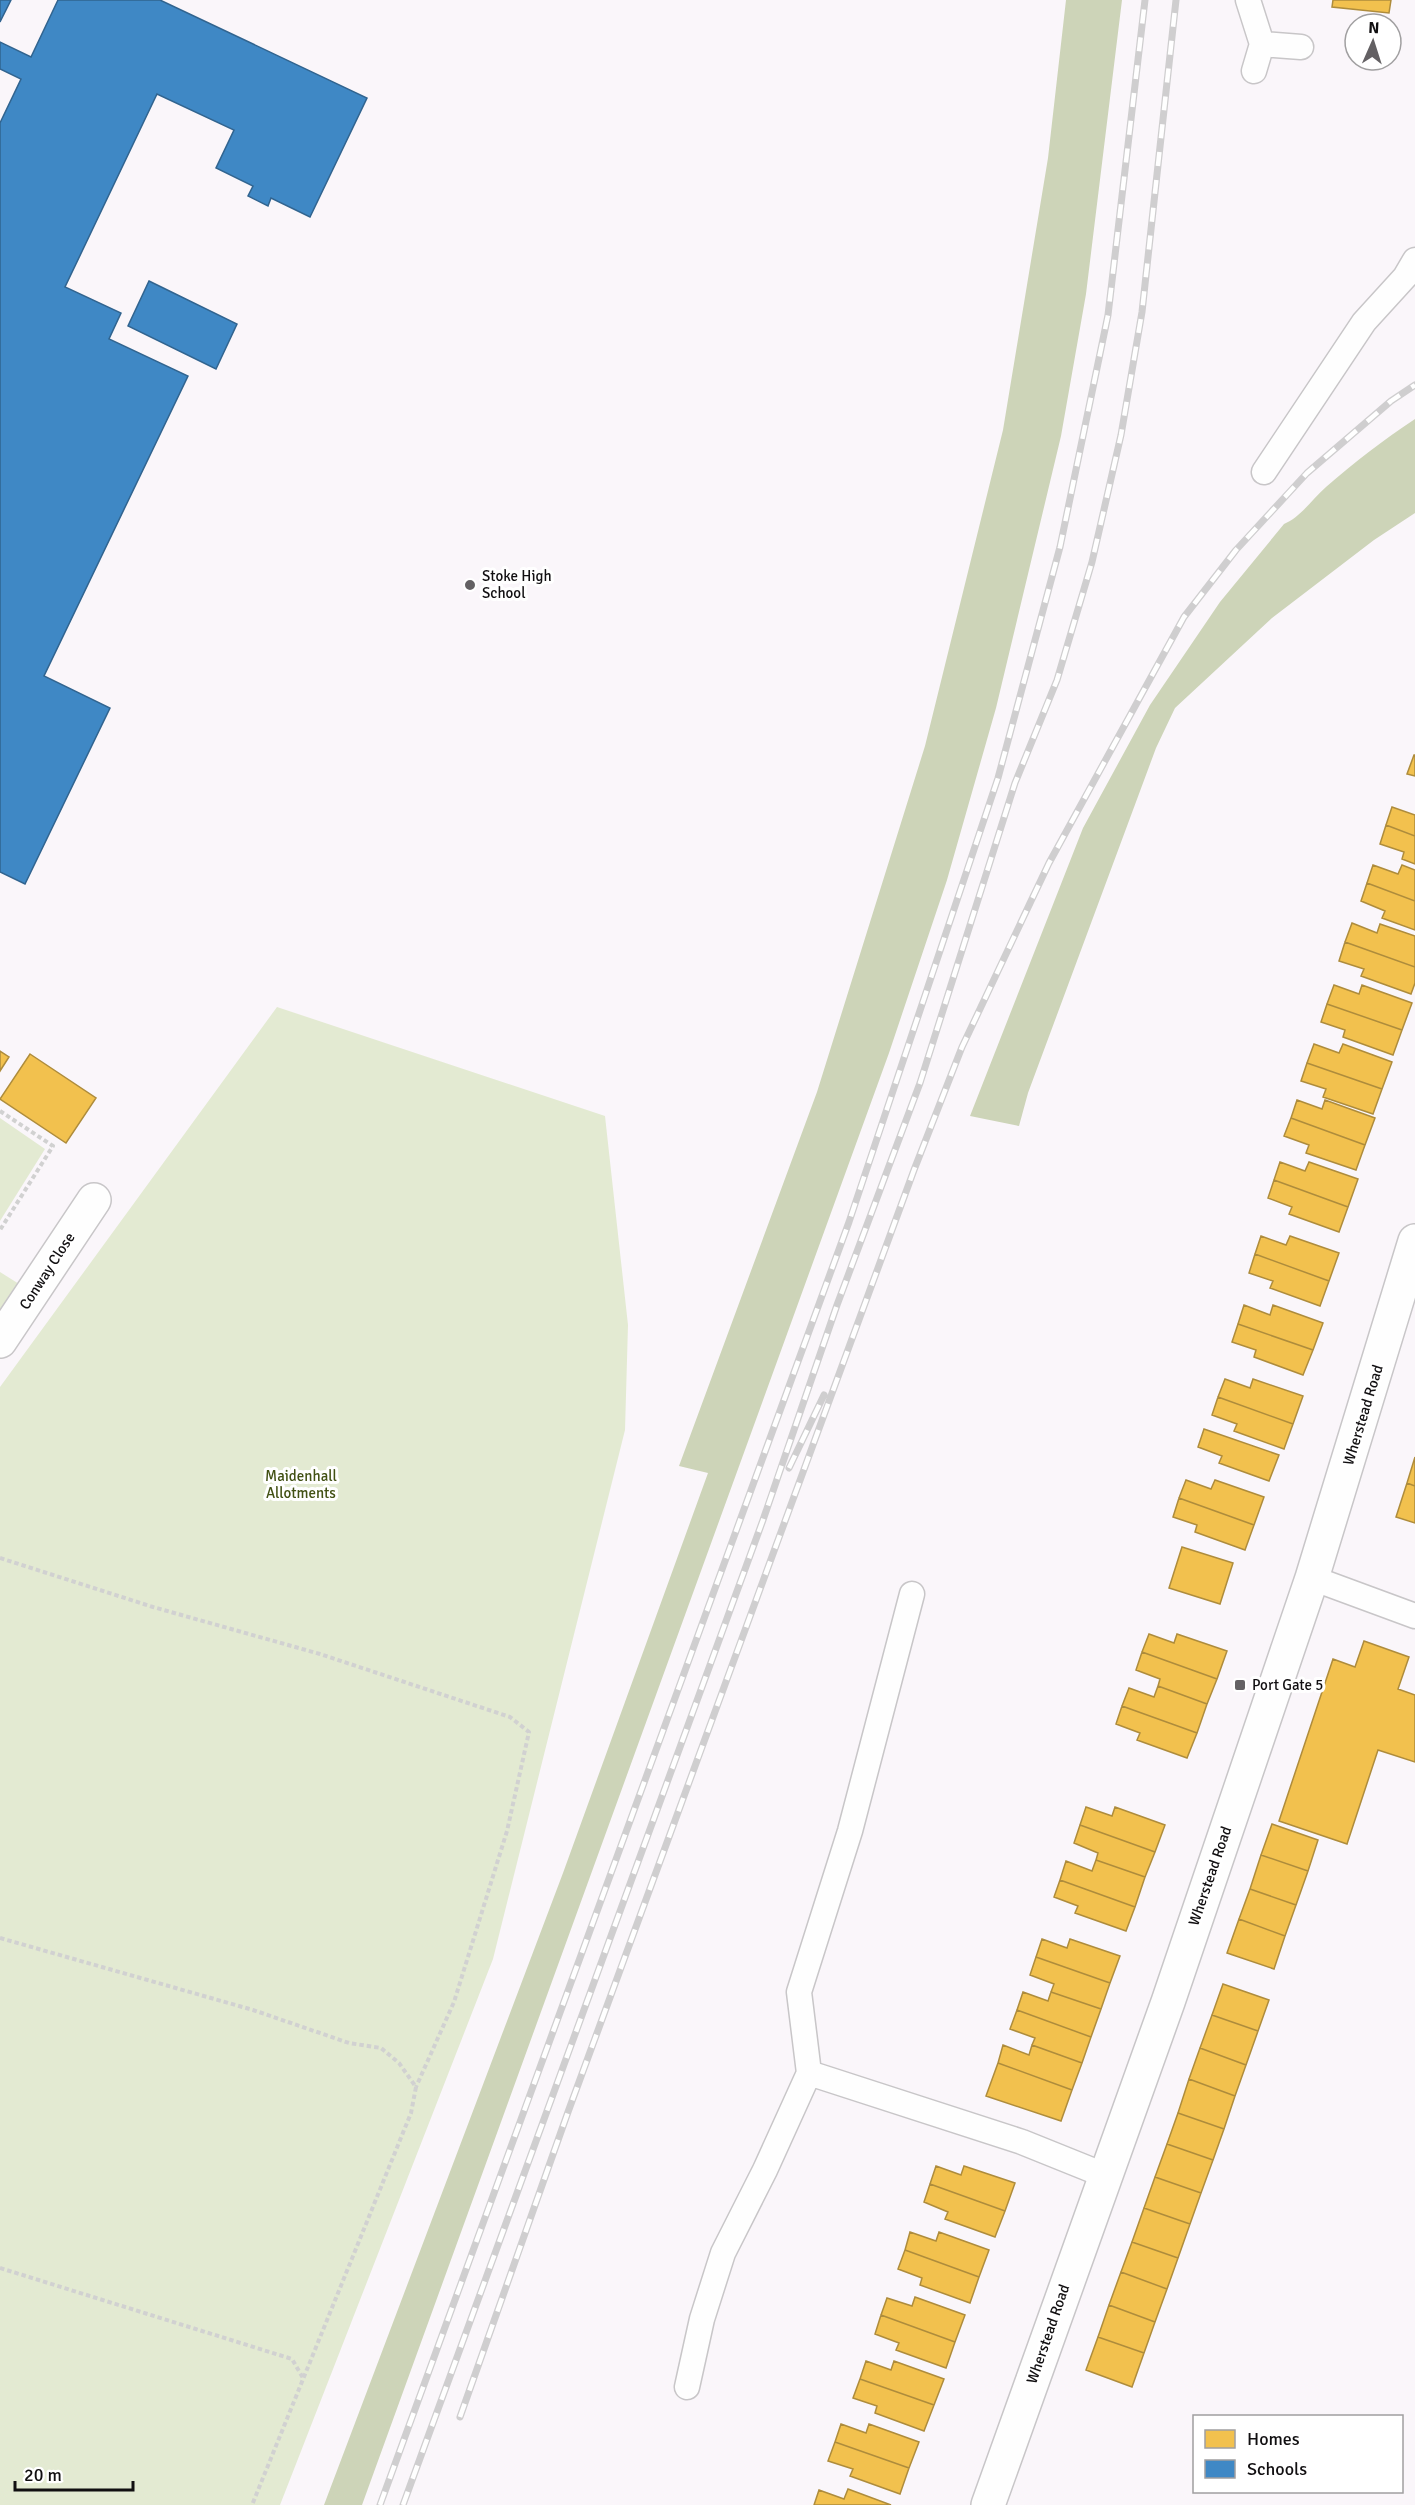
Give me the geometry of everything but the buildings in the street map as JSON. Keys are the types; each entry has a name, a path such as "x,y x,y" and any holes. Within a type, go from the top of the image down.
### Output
{"main road":[{"name":"Conway Close","path":"0,1341 94,1200"},
{"name":"Wherstead Road","path":"988,2505 1104,2175 1168,2002 1312,1578 1415,1241"}],"lane":[{"path":"1248,0 1262,44 1254,71"},
{"path":"1262,44 1301,47"},
{"path":"1264,472 1364,322 1405,277 1415,260"},
{"path":"1312,1578 1415,1616"},
{"path":"687,2387 702,2319 723,2253 765,2170 809,2073 799,1992 850,1831 912,1594"},
{"path":"809,2073 1022,2142 1104,2175"}],"path":[{"path":"0,1111 53,1146 0,1230"},
{"path":"0,1558 153,1607 320,1654 510,1717 529,1732 507,1831 454,2002 416,2086 411,2113 252,2505"},
{"path":"0,1938 252,2010 350,2043 381,2048 399,2062 416,2086"},
{"path":"0,2268 292,2359 303,2378"}],"green space":[{"path":"1066,0 1122,0 1086,294 1061,436 996,708 947,880 889,1053 362,2505 324,2505 563,1873 708,1473 679,1466 817,1092 925,746 1003,430 1048,158"},
{"path":"1415,419 1415,513 1374,540 1272,618 1175,708 1156,748 1028,1093 1019,1126 970,1116 1083,828 1150,705 1220,602 1284,524 1296,517 1358,460"},
{"name":"Maidenhall Allotments","path":"277,1007 605,1116 628,1325 625,1430 493,1959 280,2505 0,2505 0,1387"},
{"path":"0,1118 45,1149 0,1221"},
{"path":"0,1272 27,1289 0,1328"}],"railway":[{"path":"380,2505 849,1222 998,778 1060,547 1108,315 1145,0"},
{"path":"403,2505 763,1520 837,1305 920,1083 1015,783 1057,680 1092,562 1121,435 1142,312 1176,0"},
{"path":"460,2417 568,2112 914,1170 962,1047 1049,863 1184,617 1236,550 1307,473 1391,401 1415,385"},
{"path":"789,1468 824,1395"}],"place":[{"name":"Stoke High School","path":"470,585"},
{"name":"Port Gate 5","path":"1240,1685"}]}
